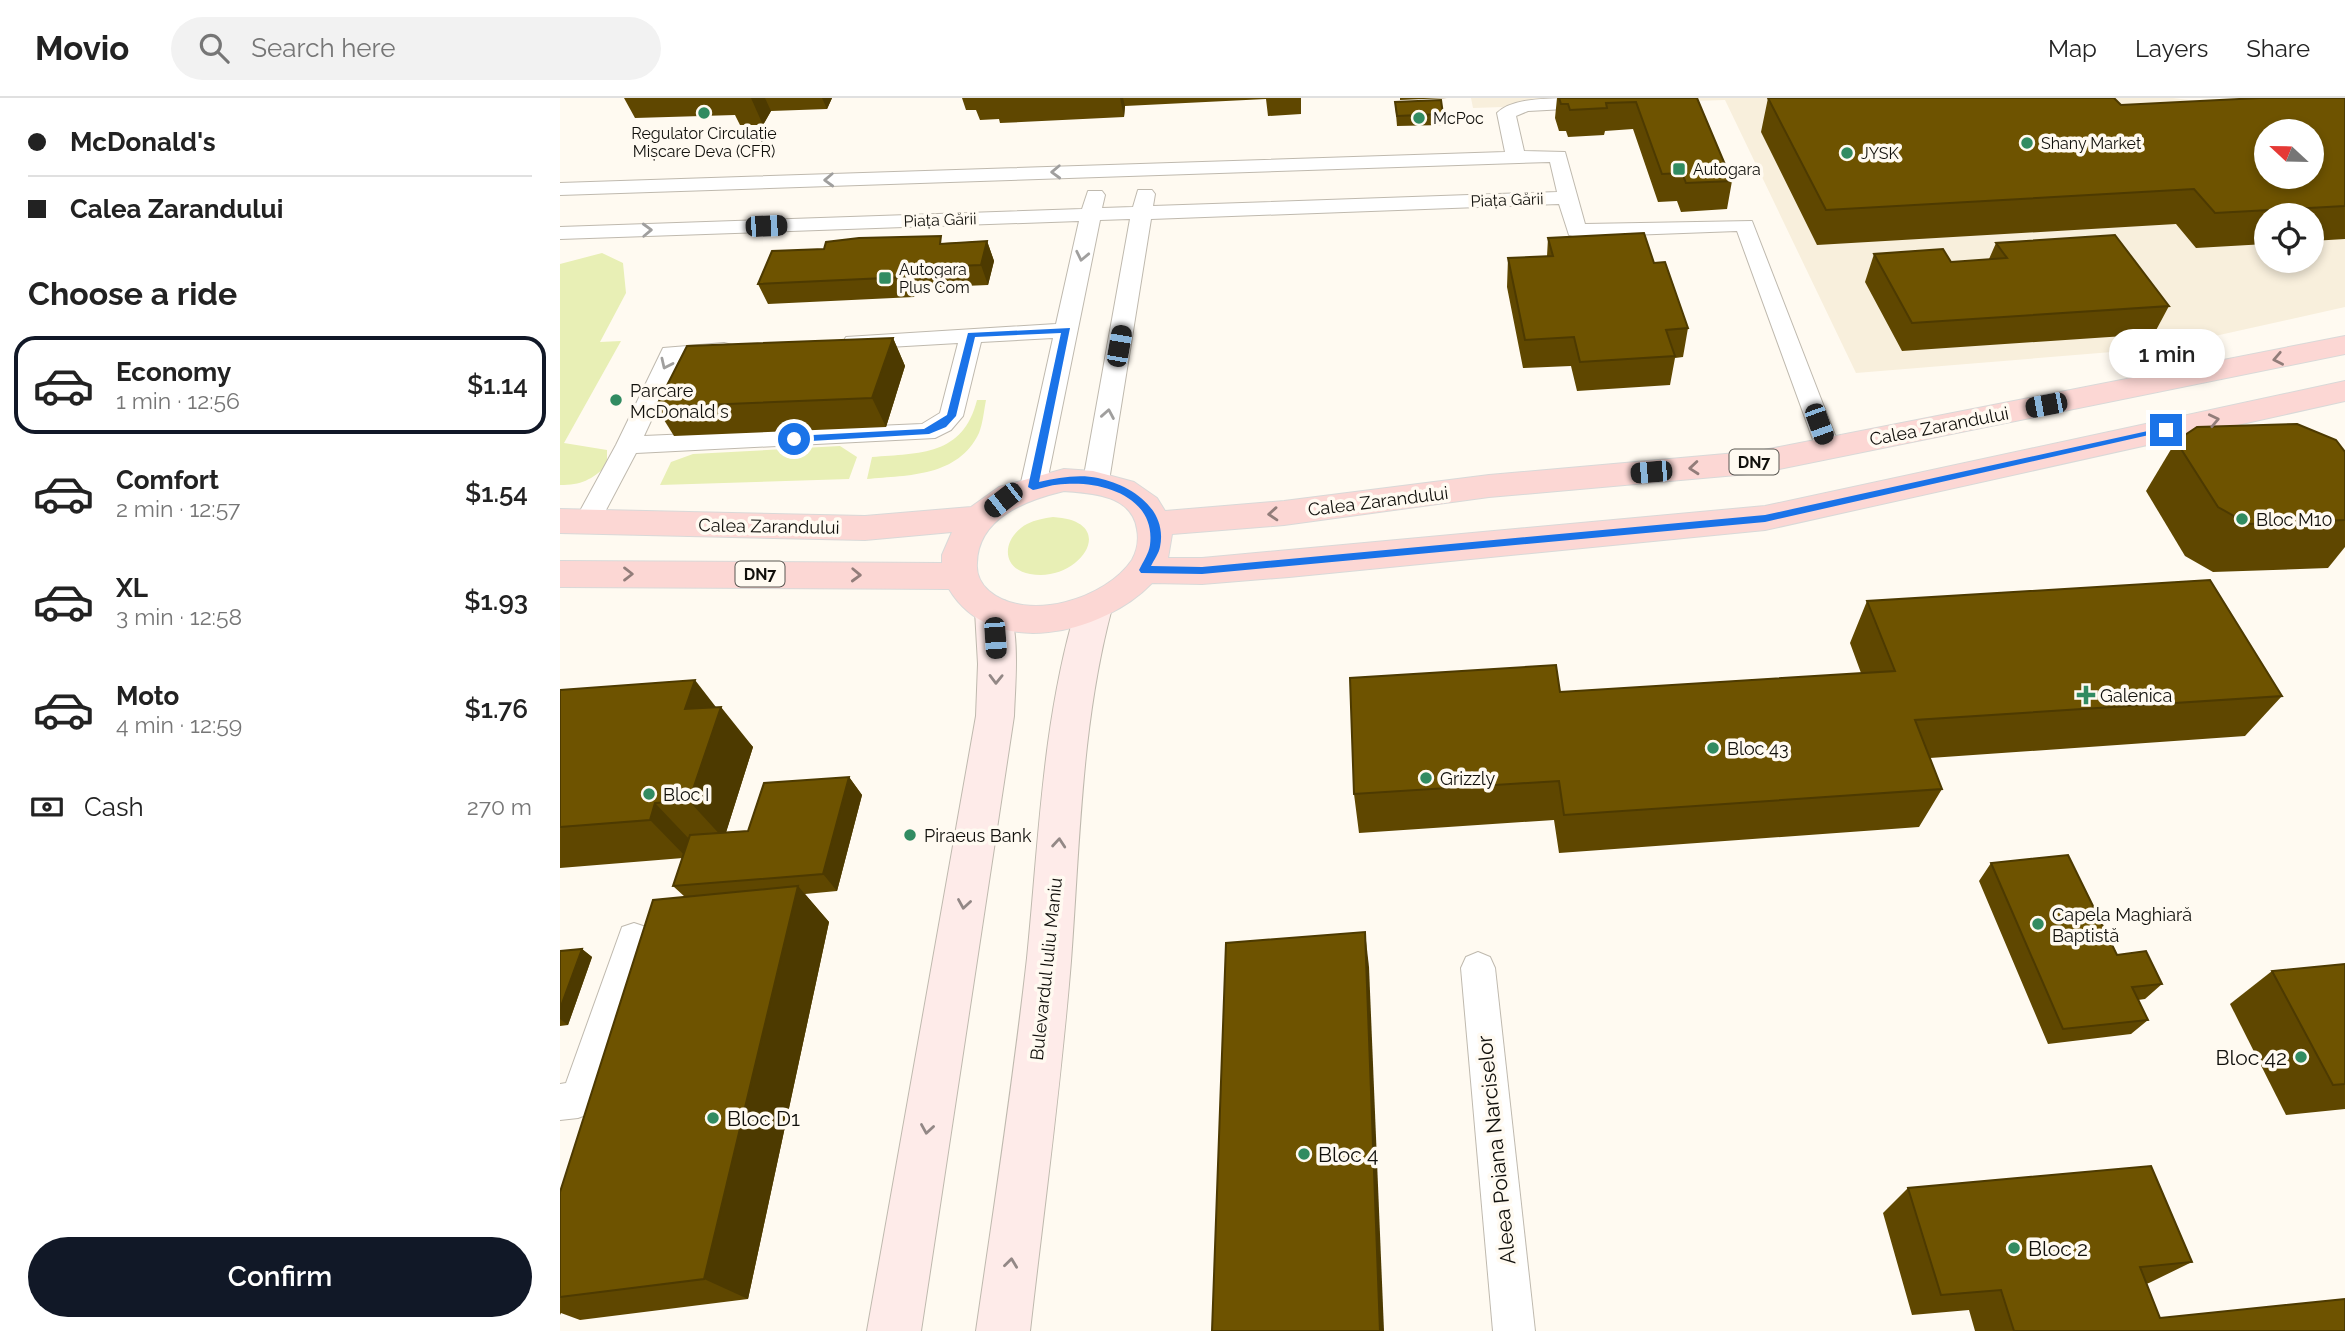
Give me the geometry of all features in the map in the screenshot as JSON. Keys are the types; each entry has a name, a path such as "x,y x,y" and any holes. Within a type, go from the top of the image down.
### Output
{"main road":[{"name":"Calea Zarandului","path":"1154,524 1284,513 1489,486 1759,462 2345,345"},
{"path":"1144,570 1202,571 1289,564 1765,519 2345,391"},
{"path":"1064,480 1096,481 1123,490 1144,504 1154,524 1155,547 1144,570 1123,592 1094,608 1041,620 1022,619 993,611 971,596 960,576 958,557 965,537 978,519 1003,500 1033,487 1064,480"},
{"name":"Calea Zarandului","path":"573,522 866,528 978,519"},
{"name":"DN7","path":"560,574 960,576"},
{"name":"Bulevardul Iuliu Maniu","path":"1003,1331 1048,967 1070,710 1079,659 1094,608"},
{"path":"894,1331 995,716 997,664 993,611"}],"lane":[{"path":"1516,157 1506,113 1525,106 1660,98"},
{"name":"Piața Gării","path":"560,189 1558,156 1567,198 560,233"},
{"path":"1096,481 1149,169"},
{"path":"1033,487 1100,171"},
{"path":"582,233 612,188"},
{"path":"1567,198 1576,231 1745,225 1828,448"},
{"path":"835,343 1066,330"},
{"path":"628,445 926,432 951,416 971,335"},
{"path":"573,522 628,445 671,353 753,348"},
{"path":"560,1102 578,1100 634,939"},
{"name":"Aleea Poiana Narciselor","path":"1478,968 1514,1331"}],"shaded area":[{"path":"1471,98 2173,98 2345,120 2345,307 2161,348 1856,373 1725,100 1473,108"}],"green space":[{"path":"602,253 623,263 626,293 600,342 621,341 564,443 607,450 607,465 586,481 560,485 560,264"},
{"path":"977,400 986,400 979,433 959,458 931,471 867,479 872,457 923,452 950,442 970,418"},
{"path":"840,446 857,457 849,479 660,485 671,462 693,454"},
{"path":"1053,517 1074,521 1085,529 1089,539 1086,551 1064,570 1048,575 1020,571 1009,559 1009,544 1013,536 1027,524"}],"building":[{"path":"1559,98 1697,98 1732,181 1686,183 1682,173 1662,174 1636,102 1606,103 1607,108 1570,110 1568,104 1561,104"},
{"path":"1768,98 2114,98 2121,105 2259,98 2345,98 2345,206 2324,207 2324,203 2254,203 2254,211 2215,213 2194,189 1826,210"},
{"path":"1441,100 1443,114 1397,116 1395,102"},
{"path":"1644,233 1654,263 1665,262 1688,328 1666,330 1675,356 1580,362 1574,337 1525,340 1508,258 1553,256 1548,238"},
{"path":"2115,235 2169,306 1912,323 1874,254 1943,249 1951,262 2007,258 1996,243"},
{"path":"941,236 940,244 987,241 981,265 908,268 906,277 758,284 772,251 824,249 826,242 859,238"},
{"path":"893,338 872,398 656,407 687,346"},
{"path":"2297,424 2336,440 2345,452 2345,520 2248,524 2218,507 2176,441 2197,427"},
{"name":"Bloc 43","path":"2210,580 2282,696 1915,720 1942,789 1564,815 1559,781 1354,794 1350,678 1556,665 1560,692 1895,671 1867,601"},
{"path":"695,680 685,709 721,707 689,801 655,803 650,820 560,827 560,690"},
{"path":"849,777 823,874 673,886 690,835 748,831 764,783"},
{"name":"Capela Maghiară Baptistă","path":"2068,855 2117,955 2146,951 2162,984 2132,987 2148,1020 2063,1029 1991,863"},
{"name":"Bloc D1","path":"798,886 704,1279 560,1297 560,1192 653,900"},
{"name":"Bloc 4","path":"1365,932 1380,1331 1212,1331 1226,943"},
{"path":"582,949 560,1009 560,951"},
{"path":"2345,964 2345,1084 2333,1085 2272,971"},
{"path":"2151,1166 2192,1262 2140,1267 2160,1318 2345,1299 2345,1331 2014,1331 2001,1290 1941,1295 1908,1188"}],"place":[{"name":"Regulator Circulație Mișcare Deva (CFR)","path":"704,113"},
{"name":"McPoc","path":"1419,118"},
{"name":"Shany Market","path":"2027,143"},
{"name":"JYSK","path":"1847,153"},
{"name":"Autogara","path":"1679,169"},
{"name":"Autogara Plus Com","path":"885,278"},
{"name":"Parcare McDonald s","path":"616,400"},
{"name":"Bloc M10","path":"2242,519"},
{"name":"Galenica","path":"2086,695"},
{"name":"Bloc 43","path":"1713,748"},
{"name":"Grizzly","path":"1426,778"},
{"name":"Bloc I","path":"649,794"},
{"name":"Piraeus Bank","path":"910,835"},
{"name":"Capela Maghiară Baptistă","path":"2038,924"},
{"name":"Bloc 42","path":"2301,1057"},
{"name":"Bloc D1","path":"713,1118"},
{"name":"Bloc 4","path":"1304,1154"},
{"name":"Bloc 2","path":"2014,1248"}],"route":[{"path":"794,439 916,434 936,428 951,416 971,335 1066,330 1033,487 1064,480 1096,481 1123,490 1144,504 1154,524 1155,547 1144,570 1202,571 1765,519 2166,430"}]}
